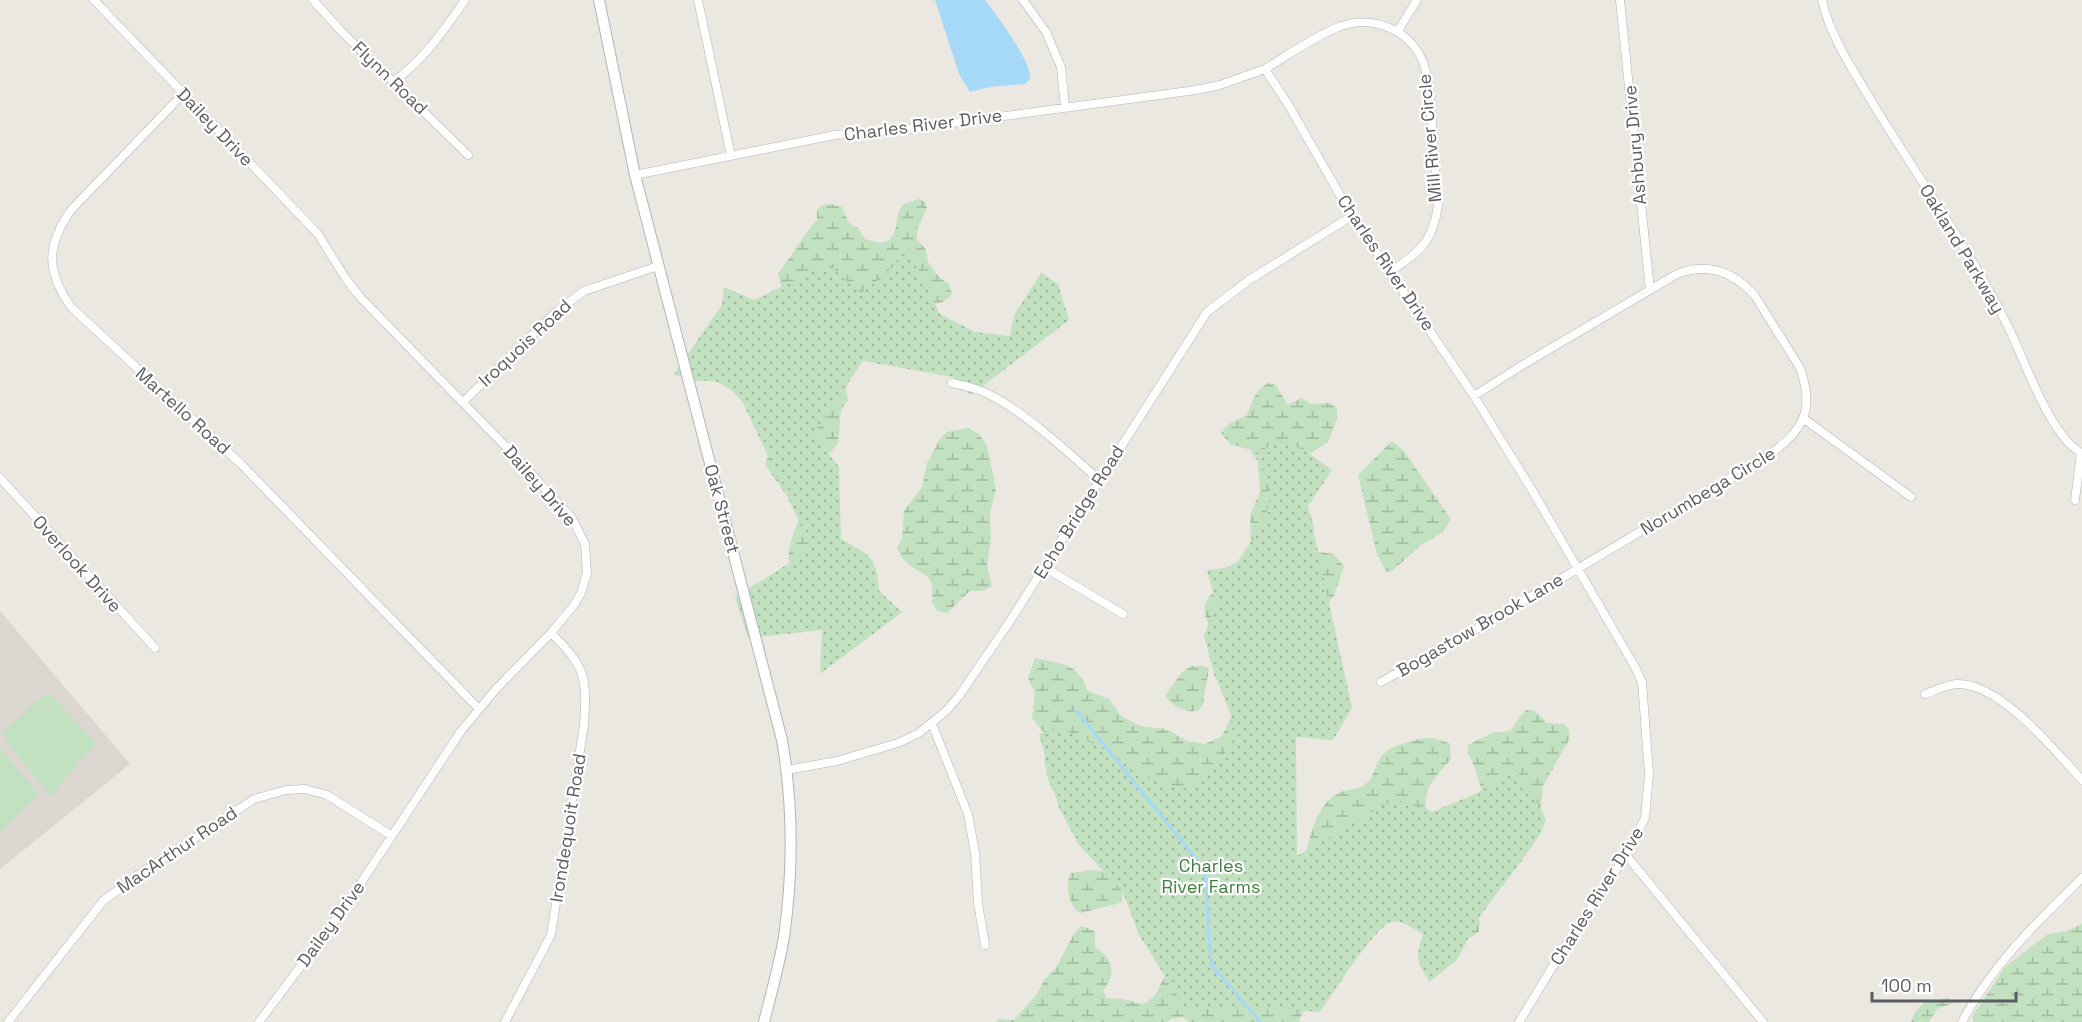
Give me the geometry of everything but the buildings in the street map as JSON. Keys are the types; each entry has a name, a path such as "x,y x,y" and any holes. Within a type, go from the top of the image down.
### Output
{"main road":[{"name":"Oak Street","path":"599,0 635,175 782,740 787,770 788,900 783,938 764,1022"}],"street":[{"name":"Dailey Drive","path":"94,0 318,234 346,279 361,298 572,518 585,544 587,573 581,593 574,605 551,633 496,689 461,731 347,904 259,1022"},
{"name":"Flynn Road","path":"313,0 468,155"},
{"path":"393,82 410,70 439,37 465,0"},
{"path":"698,0 731,156"},
{"path":"1023,0 1046,32 1061,67 1065,107"},
{"path":"1265,69 1307,43 1348,24 1373,23 1386,25 1398,31 1417,0"},
{"name":"Ashbury Drive","path":"1620,0 1650,290"},
{"name":"Oakland Parkway","path":"1822,0 1829,23 1860,81 1966,253 2007,325 2058,430 2072,448 2082,453 2075,500"},
{"name":"Mill River Circle","path":"1390,272 1418,252 1427,242 1436,221 1438,205 1430,99 1425,66 1405,35 1398,31"},
{"name":"Charles River Drive","path":"635,175 835,135 909,129 1196,90 1220,85 1265,69 1289,106 1352,216 1474,396 1532,490 1642,682 1649,774 1645,818 1626,855 1519,1022"},
{"name":"Martello Road","path":"183,94 71,210 62,224 56,235 52,257 52,268 60,291 79,315 199,424 290,513 479,709"},
{"name":"Echo Bridge Road","path":"787,770 837,761 898,743 932,724 959,696 1207,312 1248,280 1352,216"},
{"name":"Iroquois Road","path":"463,402 557,311 584,291 658,266"},
{"path":"1474,396 1677,274 1700,268 1724,272 1755,296 1800,368 1804,380 1806,406 1803,418 1911,497"},
{"path":"952,383 993,396 1014,410 1099,480"},
{"name":"Norumbega Circle","path":"1578,569 1766,457 1783,445 1800,426 1803,418"},
{"name":"Overlook Drive","path":"0,478 155,648"},
{"path":"1044,567 1123,615"},
{"name":"Bogastow Brook Lane","path":"1381,682 1578,569"},
{"name":"Irondequoit Road","path":"505,1022 551,935 584,725 586,690 583,674 563,645 551,633"},
{"path":"1924,694 1955,684 1982,688 2008,705 2082,780"},
{"path":"932,724 968,814 975,853 978,903 985,945"},
{"name":"MacArthur Road","path":"8,1022 103,901 135,877 254,799 286,790 305,789 327,795 392,836"},
{"path":"1626,855 1763,1022"},
{"path":"1962,1022 1994,971 2052,907 2082,878"}],"shaded area":[{"path":"0,611 130,764 0,869"}],"green space":[{"path":"919,199 925,202 927,208 917,230 917,239 926,250 928,262 939,277 949,284 952,294 945,301 933,304 918,303 852,370 846,388 848,400 841,410 838,444 792,494 784,492 765,465 771,445 782,289 778,273 817,220 817,210 823,205 831,204 842,207 849,223 858,228 865,239 885,242 893,235 904,204"},
{"path":"908,248 940,314 975,332 1010,336 1014,315 1041,273 1058,284 1069,320 971,395 953,377 863,361 813,434 839,467 841,539 870,558 876,570 879,591 902,612 820,674 822,630 748,638 735,597 812,549 743,403 731,390 715,381 693,381 674,374 722,305 724,287 754,300 828,264 861,293 885,274"},
{"path":"1268,383 1275,384 1288,405 1301,398 1311,404 1330,403 1337,408 1337,419 1328,442 1308,455 1288,504 1311,515 1314,531 1310,546 1313,551 1333,554 1344,566 1334,596 1329,602 1309,595 1217,633 1207,621 1205,604 1208,598 1220,588 1225,568 1240,561 1251,544 1250,515 1260,492 1258,462 1251,450 1230,444 1221,433 1229,424 1247,415 1257,393"},
{"path":"969,428 980,435 987,446 996,489 990,513 991,539 987,565 992,586 983,591 970,591 947,613 938,611 932,603 932,585 928,577 905,561 897,547 902,539 904,511 922,487 927,463 940,439 947,432"},
{"name":"Charles River Farms","path":"1282,441 1304,450 1332,470 1308,506 1352,708 1333,740 1296,737 1297,856 1395,799 1432,812 1475,794 1518,770 1524,791 1536,801 1546,819 1540,835 1480,916 1457,960 1429,982 1418,958 1423,934 1407,925 1393,922 1373,937 1320,1012 1246,1006 1186,1009 1139,935 1123,892 1079,845 1059,808 1039,734 1057,728 1081,736 1159,783 1188,789 1208,772 1233,744 1232,717 1214,674 1204,636 1216,603 1207,570 1234,567 1260,528 1270,495 1268,479 1256,453"},
{"path":"1392,441 1404,451 1451,519 1443,532 1421,545 1392,571 1386,572 1377,554 1358,475"},
{"path":"803,513 840,528 791,571 789,549"},
{"name":"Charles River Farms","path":"1035,658 1074,669 1088,691 1109,699 1121,716 1140,726 1166,729 1187,741 1205,744 1222,736 1233,713 1265,687 1200,805 1303,864 1314,824 1325,805 1341,792 1364,786 1382,756 1392,748 1424,738 1442,740 1450,744 1451,759 1433,781 1427,793 1426,808 1438,816 1484,799 1468,753 1468,745 1492,733 1510,731 1526,710 1535,711 1547,723 1564,724 1569,730 1569,740 1543,786 1539,828 1473,903 1480,923 1479,931 1472,937 1462,939 1435,877 1309,995 1299,1022 1189,1022 1183,1017 1167,1022 996,1022 998,1019 1014,1020 1037,994 1044,980 1055,969 1075,932 1082,926 1095,931 1095,947 1109,961 1110,978 1103,991 1107,998 1143,1004 1154,997 1166,974 1160,939 1050,786 1044,760 1052,743 1032,718 1035,693 1028,678"},
{"path":"1191,666 1209,668 1203,704 1199,710 1194,711 1180,709 1165,696 1182,672"},
{"path":"51,694 95,743 51,797 1,734 40,698"},
{"path":"0,749 39,794 0,831"},
{"path":"1092,870 1107,872 1123,890 1122,901 1080,913 1070,901 1069,877 1071,873"},
{"path":"2082,924 2082,1022 1974,1022 1972,1017 2005,967 2048,934 2066,931"},
{"path":"1948,997 1951,1004 1937,1009 1929,1022 1911,1022 1915,1012 1925,1002 1939,1001"}],"water":[{"path":"935,0 985,0 1012,37 1025,60 1029,69 1029,80 1025,84 990,87 970,92 959,74"}],"waterway":[{"path":"1076,710 1205,870 1211,964 1260,1022"}]}
